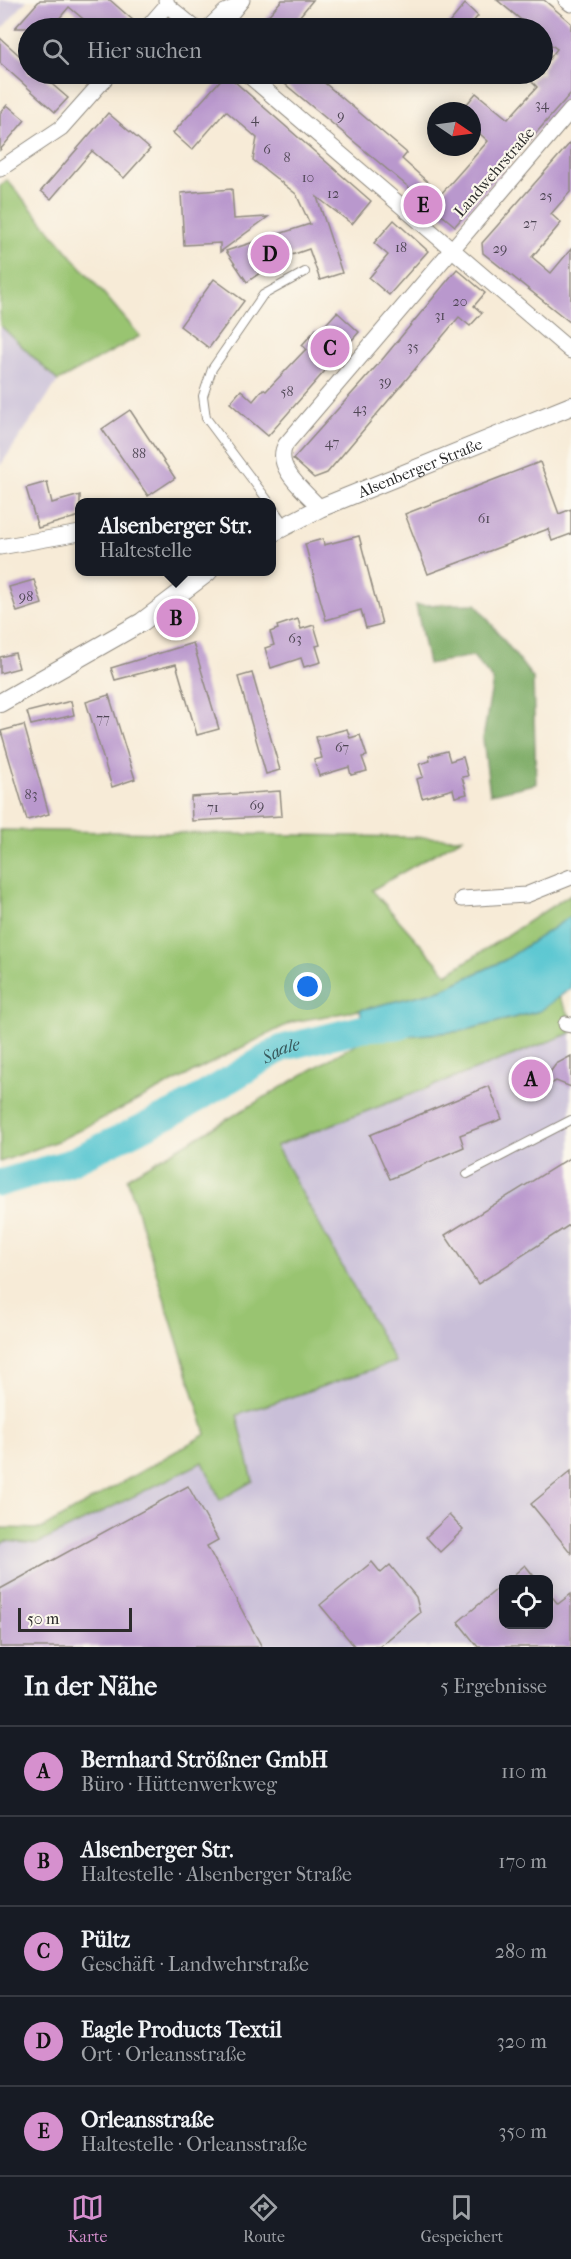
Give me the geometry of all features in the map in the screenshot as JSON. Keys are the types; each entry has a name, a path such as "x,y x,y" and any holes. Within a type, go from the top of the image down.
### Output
{"street":[{"path":"566,0 571,4"},
{"path":"227,18 240,1"},
{"path":"157,18 171,4 185,18"},
{"path":"0,169 61,128 100,84"},
{"path":"259,84 571,351"},
{"name":"Landwehrstraße","path":"320,508 282,465 281,453 571,110"},
{"name":"Alsenberger Straße","path":"279,529 320,508 571,406"},
{"path":"0,547 75,534"},
{"path":"0,703 142,622 203,576"},
{"path":"462,899 526,895 571,877"}],"lane":[{"path":"215,18 231,4 240,1"},
{"path":"265,498 206,418 203,396 212,369 263,295 305,272"},
{"path":"467,1174 571,1120"}],"shaded area":[{"path":"0,0 27,0 0,31"},
{"path":"0,325 58,381 0,466"},
{"path":"571,1033 571,1647 0,1647 0,1544 6,1541 37,1544 203,1462 220,1500 253,1481 237,1415 394,1362 276,1146"}],"green space":[{"path":"7,180 140,336 58,381 0,325 0,186"},
{"path":"476,604 533,678 536,784 490,794 483,739 493,680 473,656 428,664 416,605"},
{"path":"0,830 462,838 372,890 447,974 571,894 571,916 505,960 441,990 360,1010 292,1022 60,1140 0,1162"},
{"path":"559,997 571,1018 571,1033 276,1146 395,1362 237,1415 253,1481 220,1500 203,1462 37,1544 6,1541 0,1544 0,1528 41,1529 206,1434 127,1178 362,1040 462,1031 539,1011"}],"water":[{"path":"571,916 571,988 540,1011 462,1031 362,1040 364,1028 360,1010 441,990 505,960"}],"building":[{"path":"40,0 110,0 131,18 82,18 69,7 60,18 24,18"},
{"path":"282,0 313,0 298,18 266,18"},
{"path":"497,0 544,0 571,23 571,93 455,226 285,84 326,84 407,153 402,159 441,194 475,156 481,156 481,149 488,141 481,135 481,102 468,102 476,93 508,119 537,87 534,84 553,84 553,54 557,49 553,46 553,18 519,18"},
{"path":"465,4 478,16 476,18 453,18"},
{"path":"0,38 18,54 18,79 0,63"},
{"path":"24,84 52,84 68,98 55,112"},
{"path":"217,84 237,84 371,201 352,224 317,197 342,273 320,280 309,249 280,259 247,282 226,251 310,224 296,194 253,160 257,138 226,111 192,150 173,133"},
{"path":"7,105 25,120 0,150 0,113"},
{"path":"108,113 150,149 124,178 92,151 51,199 41,191"},
{"path":"571,142 571,191 551,214 561,223 532,257 551,273 571,249 571,323 483,253 482,243"},
{"path":"232,189 234,219 268,217 220,252 220,243 184,245 181,193"},
{"path":"394,220 428,251 389,295 369,278 388,255 374,243"},
{"path":"457,269 485,293 474,306 482,313 470,326 459,317 327,473 314,478 293,459 381,361"},
{"path":"214,279 244,301 209,348 180,326"},
{"path":"337,312 359,332 268,436 230,403 241,390 253,401 263,389 266,391 306,349 302,345 316,329 319,332"},
{"path":"130,410 175,478 148,496 102,429"},
{"path":"540,462 559,514 571,509 571,534 552,541 548,529 428,574 405,514"},
{"path":"47,482 52,503 80,495 80,498 75,498 75,517 38,528 26,488"},
{"path":"359,536 382,624 366,628 361,610 326,620 305,544 323,539 324,545"},
{"path":"34,580 42,604 17,612 9,587"},
{"path":"298,619 301,629 314,625 320,645 316,646 321,662 304,667 301,658 271,668 265,648 274,645 270,632 278,629 277,626"},
{"path":"193,643 219,729 197,735 176,664 115,680 111,668"},
{"path":"15,653 19,668 0,673 0,657"},
{"path":"252,673 280,770 266,774 238,677"},
{"path":"109,695 135,779 112,787 86,702"},
{"path":"71,701 74,715 31,725 27,712"},
{"path":"24,725 49,814 27,820 1,731"},
{"path":"347,729 350,738 360,735 367,756 362,757 367,771 351,775 349,767 319,776 314,760 322,758 316,737"},
{"path":"447,751 450,761 463,757 468,776 462,777 467,794 455,797 453,789 422,798 417,779 423,777 419,764 430,761 429,756"},
{"path":"280,791 282,816 192,821 191,797"},
{"path":"571,1056 571,1087 556,1081 535,1093 556,1064"},
{"path":"538,1068 543,1080 526,1090 518,1078"},
{"path":"489,1086 502,1119 460,1135 464,1147 390,1179 370,1135"},
{"path":"571,1157 571,1224 478,1284 445,1235"},
{"path":"571,1471 571,1553 531,1504"},
{"path":"188,1486 218,1540 207,1546 262,1647 0,1647 0,1589"},
{"path":"449,1515 463,1530 440,1552 426,1537"},
{"path":"372,1562 381,1573 390,1565 416,1597 420,1613 379,1647 355,1647 320,1605"},
{"path":"525,1565 533,1575 514,1575"},
{"path":"499,1587 499,1629 553,1629 553,1598 558,1604 571,1594 571,1647 478,1647 458,1622"}],"waterway":[{"name":"Saale","path":"0,1183 68,1163 179,1110 282,1048 364,1028 400,1026"}],"place":[{"name":"Orleansstraße","path":"423,205"},
{"name":"Eagle Products Textil","path":"270,254"},
{"name":"Pültz","path":"330,348"},
{"name":"Alsenberger Str.","path":"176,618"},
{"name":"Bernhard Strößner GmbH","path":"531,1079"}]}
